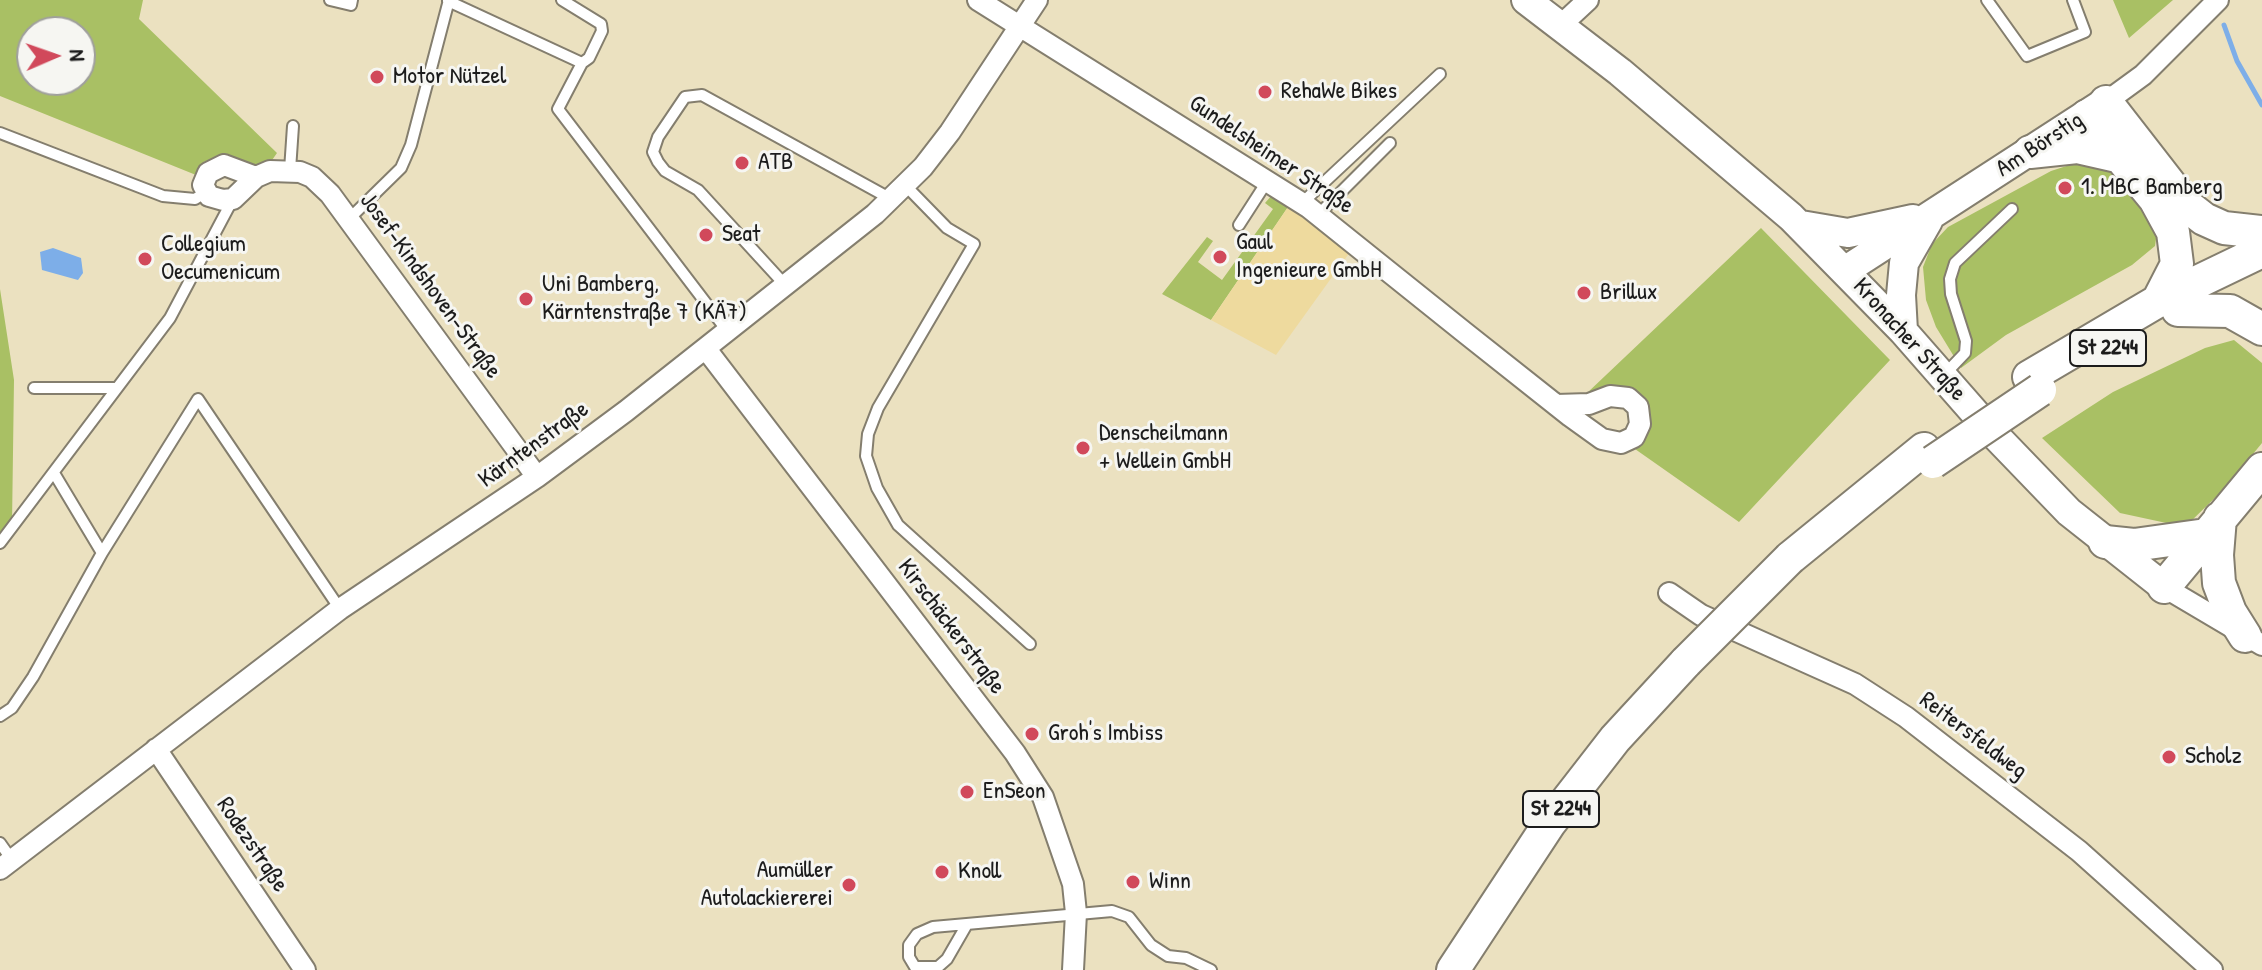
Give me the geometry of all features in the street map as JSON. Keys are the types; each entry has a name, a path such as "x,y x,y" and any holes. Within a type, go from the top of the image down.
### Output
{"main road":[{"path":"2096,109 2121,157 2155,199 2173,232 2177,264 2168,305 2230,311 2262,329"},
{"path":"2096,109 2186,205 2204,219 2224,228 2262,232"},
{"path":"2030,152 2077,147 2121,157"},
{"name":"St 2244","path":"1453,970 1549,824 1615,739 1797,563 1929,456 2034,383 2262,251"},
{"name":"St 2244","path":"2168,305 2262,270"},
{"path":"2164,587 2262,469"},
{"path":"2105,542 2134,545 2213,526"},
{"path":"2213,526 2219,583 2230,612 2254,640"},
{"name":"St 2244","path":"1473,970 1571,824 1694,665"}],"street":[{"name":"Gundelsheimer Straße","path":"978,0 1310,209 1556,405"},
{"name":"Kärntenstraße","path":"4,857 156,749 340,609 537,477 786,286 898,192 965,111 1037,0"},
{"name":"Kronacher Straße","path":"1526,0 1726,160 1798,224 1903,331 2020,462 2105,542 2164,587 2254,640"},
{"path":"1560,26 1588,0"},
{"name":"Am Börstig","path":"1846,270 2096,109 2143,75 2218,0"},
{"path":"256,177 235,167 214,168 203,185 214,198 233,199 256,177 290,170"},
{"name":"Josef-Kindshoven-Straße","path":"290,170 312,177 349,219 537,477"},
{"path":"1798,224 1848,233 1933,214"},
{"path":"1903,331 1901,295 1904,263 1933,214"},
{"name":"Kirschäckerstraße","path":"706,349 1015,753 1043,797 1073,884 1076,913 1073,970"},
{"name":"Reitersfeldweg","path":"1669,593 1701,615 1855,684 1906,717 2079,851 2212,970"},
{"name":"Rodezstraße","path":"156,749 305,970"}],"lane":[{"path":"330,0 351,5 352,0"},
{"path":"349,219 401,168 411,145 448,0 582,63"},
{"path":"562,0 601,24 602,31 558,109 728,332"},
{"path":"1987,0 2027,56 2085,32 2073,0"},
{"path":"1310,209 1440,74"},
{"path":"786,286 698,190 665,171 658,162 653,152 658,137 685,97 702,95 898,192 974,244 878,408 868,434 866,456 877,488 898,525 1030,644"},
{"path":"290,170 293,126"},
{"path":"0,133 163,196 195,199 206,192"},
{"path":"1310,209 1390,143"},
{"path":"1239,225 1268,180"},
{"path":"0,543 170,318 233,199"},
{"path":"1942,376 1965,353 1966,341 1951,294 1950,279 1955,263 2012,209"},
{"path":"34,388 117,388"},
{"path":"0,716 12,708 33,677 102,553 198,399 340,609"},
{"path":"54,473 102,553"},
{"path":"966,926 947,959 938,967 915,967 909,957 909,945 917,934 933,927 1112,911 1129,917 1151,945 1168,956 1186,958 1211,970"}],"green space":[{"path":"0,0 143,0 139,19 277,153 270,163 257,165 223,154 204,162 196,175 0,96"},
{"path":"2113,0 2173,0 2129,38"},
{"path":"2082,161 2122,175 2157,232 2155,246 2132,265 2006,335 1961,368 1936,327 1926,300 1923,267 1932,244 1948,227 2051,171"},
{"path":"1272,195 1288,207 1211,320 1162,294 1207,237 1213,241 1198,262 1222,280 1273,209 1265,203"},
{"path":"1761,228 1890,360 1739,522 1635,449 1647,431 1650,418 1638,394 1623,387 1586,394"},
{"path":"0,289 14,380 12,524 0,535"},
{"path":"2234,340 2262,363 2262,443 2225,488 2185,527 2120,513 2042,438 2113,392 2205,348"}],"sand":[{"path":"1288,207 1350,252 1276,355 1211,320"}],"water":[{"path":"53,248 81,258 83,273 78,280 42,270 40,252"}],"waterway":[{"path":"2224,25 2237,61 2262,105"}],"place":[{"name":"Motor Nützel","path":"377,77"},
{"name":"RehaWe Bikes","path":"1265,92"},
{"name":"ATB","path":"742,163"},
{"name":"1. MBC Bamberg","path":"2065,188"},
{"name":"Seat","path":"706,235"},
{"name":"Gaul Ingenieure GmbH","path":"1220,257"},
{"name":"Collegium Oecumenicum","path":"145,259"},
{"name":"Brillux","path":"1584,293"},
{"name":"Uni Bamberg, Kärntenstraße 7 (KÄ7)","path":"526,299"},
{"name":"Denscheilmann + Wellein GmbH","path":"1083,448"},
{"name":"Groh's Imbiss","path":"1032,734"},
{"name":"Scholz","path":"2169,757"},
{"name":"EnSeon","path":"967,792"},
{"name":"Knoll","path":"942,872"},
{"name":"Winn","path":"1133,882"},
{"name":"Aumüller Autolackiererei","path":"849,885"}]}
